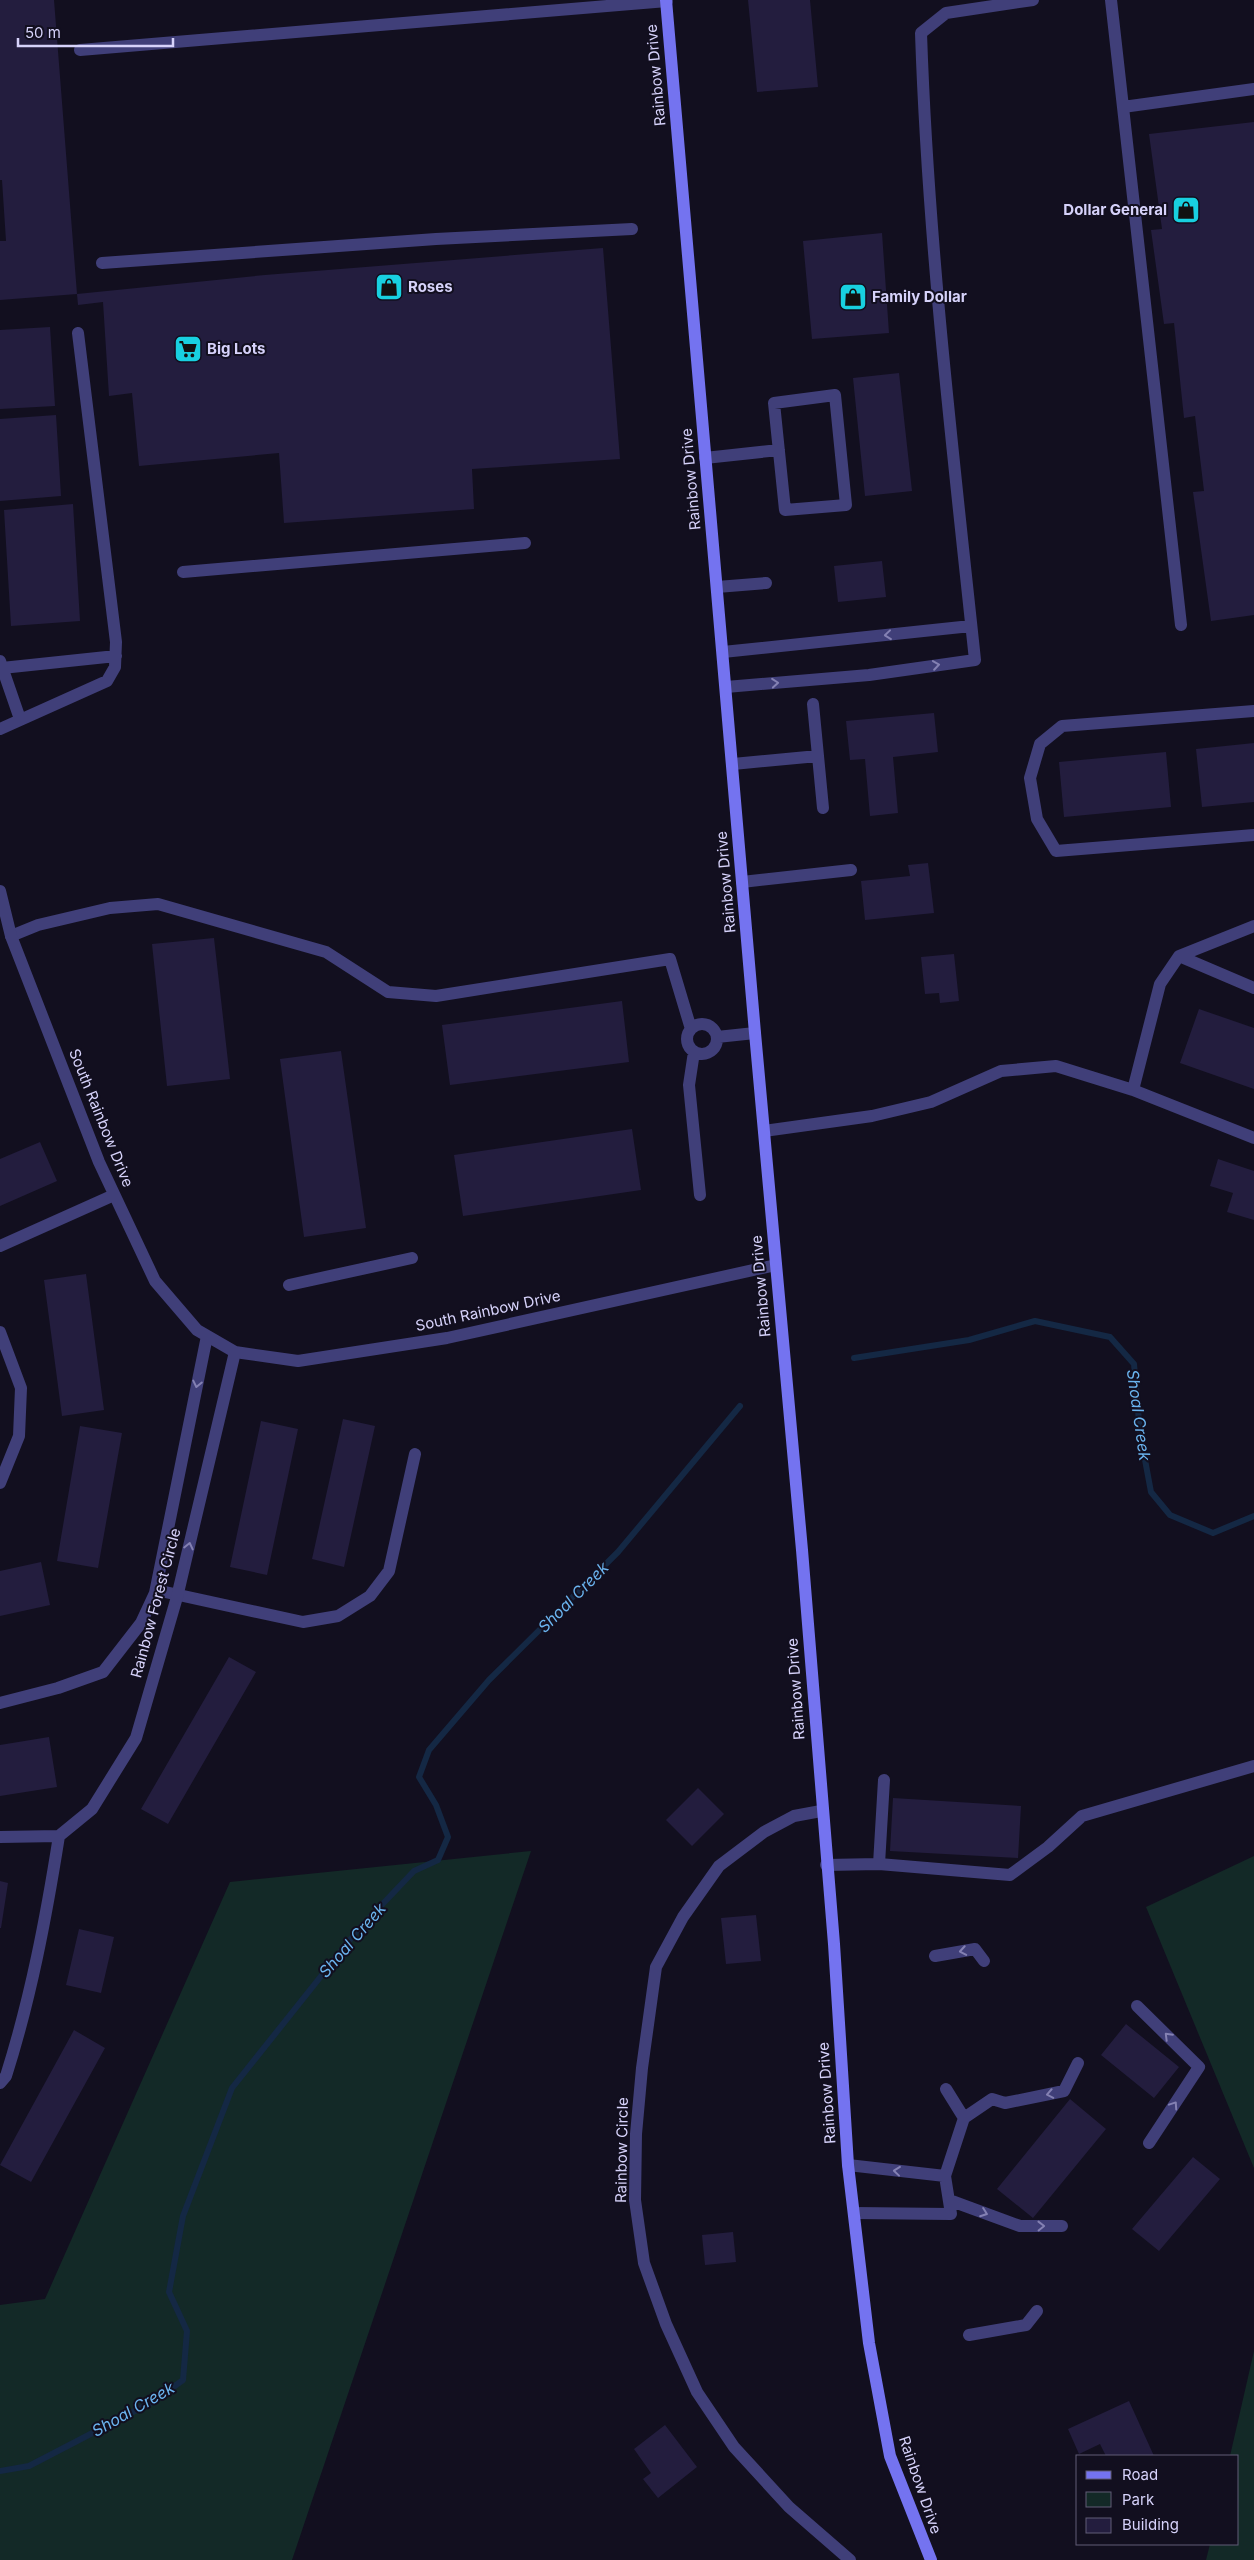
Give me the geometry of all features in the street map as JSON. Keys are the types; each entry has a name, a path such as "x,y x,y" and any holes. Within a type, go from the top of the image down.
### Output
{"street":[{"path":"80,50 666,0"},
{"name":"Rainbow Drive","path":"666,0 755,1033 802,1550 848,2166 869,2343 890,2456 931,2560"},
{"path":"726,687 869,674 975,660 928,181 922,33 946,13 972,4 1033,0"},
{"path":"1111,0 1181,625"},
{"path":"1123,107 1254,89"},
{"path":"102,264 436,239 632,229"},
{"path":"0,730 20,719 107,681 115,667 116,642 78,333"},
{"path":"835,395 846,505 785,510 779,450 774,403 835,395"},
{"path":"705,458 779,450"},
{"path":"183,572 525,543"},
{"path":"717,587 766,583"},
{"path":"723,652 971,626"},
{"path":"20,719 1,664 116,656"},
{"path":"812,704 823,808"},
{"path":"1254,711 1062,726 1040,744 1030,778 1037,819 1056,852 1254,835"},
{"path":"733,764 818,756"},
{"path":"742,882 851,870"},
{"name":"South Rainbow Drive","path":"0,891 6,938 99,1162 155,1281 197,1330 235,1352 298,1361 438,1340 776,1265"},
{"path":"6,938 38,926 110,908 158,904 326,952 388,992 436,996 670,960 691,1028 687,1041 694,1052 700,1054 713,1050 717,1037 710,1026 697,1025 691,1028"},
{"path":"1133,1090 1160,984 1179,956 1254,926"},
{"path":"1179,956 1254,988"},
{"path":"717,1037 755,1033"},
{"path":"694,1052 689,1085 700,1195"},
{"path":"764,1131 872,1116 931,1102 1001,1071 1056,1066 1133,1090 1254,1138"},
{"path":"0,1246 114,1195"},
{"path":"289,1285 412,1258"},
{"path":"0,1332 21,1388 19,1436 0,1484"},
{"path":"0,1703 58,1688 103,1672 141,1624 156,1590 207,1336"},
{"name":"Rainbow Forest Circle","path":"59,1836 92,1809 136,1738 178,1594 235,1352"},
{"path":"156,1590 303,1622 338,1616 370,1596 389,1571 415,1454"},
{"path":"826,1865 879,1864 1010,1874 1048,1847 1082,1816 1254,1766"},
{"path":"879,1864 884,1780"},
{"name":"Rainbow Circle","path":"822,1811 794,1816 764,1832 719,1866 683,1917 656,1967 642,2068 636,2134 635,2200 644,2263 666,2324 698,2392 734,2447 776,2494 850,2560"},
{"path":"0,1836 59,1836 46,1920 24,2018 6,2076 0,2083"},
{"path":"935,1956 975,1949 984,1961"},
{"path":"1138,2006 1199,2067 1149,2142"},
{"path":"854,2213 951,2214 945,2176 964,2118 992,2098 1005,2103 1064,2091 1078,2063"},
{"path":"946,2089 964,2118"},
{"path":"848,2166 945,2176"},
{"path":"949,2200 1020,2226 1062,2226"},
{"path":"969,2335 1026,2325 1036,2311"}],"green space":[{"path":"531,1851 292,2560 0,2560 0,2305 45,2299 230,1882"},
{"path":"1254,1856 1254,2168 1146,1907"},
{"path":"1254,2351 1254,2560 1206,2560 1210,2545 1239,2545 1239,2455 1230,2455"}],"building":[{"path":"0,0 54,0 77,294 0,300 0,241 6,241 2,180 0,180"},
{"path":"748,0 810,0 818,87 757,92"},
{"path":"1254,122 1254,615 1211,621 1193,492 1204,491 1195,416 1184,418 1174,323 1164,324 1151,230 1162,229 1149,134"},
{"path":"882,233 889,333 812,339 803,241"},
{"path":"603,248 620,459 472,469 474,509 284,523 279,453 139,466 132,393 109,396 103,302 78,305 77,294 265,275"},
{"path":"50,327 55,406 0,409 0,330"},
{"path":"899,373 912,491 865,496 853,378"},
{"path":"56,415 61,496 0,501 0,419"},
{"path":"73,504 80,621 11,626 4,510"},
{"path":"882,561 886,597 838,602 834,566"},
{"path":"934,713 938,752 893,757 898,813 870,816 865,759 850,760 846,721"},
{"path":"1254,743 1254,802 1202,807 1196,749"},
{"path":"1166,752 1171,807 1064,817 1059,762"},
{"path":"928,863 934,913 865,920 861,881 910,876 908,865"},
{"path":"214,938 230,1079 167,1086 152,944"},
{"path":"954,954 959,1001 940,1003 939,993 925,994 921,957"},
{"path":"622,1001 629,1062 450,1085 442,1025"},
{"path":"1199,1009 1254,1028 1254,1089 1180,1063"},
{"path":"341,1051 366,1228 304,1237 280,1059"},
{"path":"632,1129 641,1190 463,1216 454,1155"},
{"path":"40,1142 57,1181 0,1206 0,1159"},
{"path":"1218,1159 1254,1171 1254,1220 1227,1212 1233,1193 1210,1186"},
{"path":"86,1274 104,1410 62,1416 44,1280"},
{"path":"343,1419 375,1426 344,1567 312,1559"},
{"path":"261,1421 298,1429 267,1575 230,1567"},
{"path":"80,1426 122,1433 98,1568 57,1561"},
{"path":"41,1562 50,1605 0,1616 0,1571"},
{"path":"229,1657 256,1672 168,1824 141,1809"},
{"path":"49,1737 57,1787 0,1796 0,1745"},
{"path":"698,1788 724,1814 692,1846 666,1820"},
{"path":"893,1798 1021,1806 1018,1858 890,1851"},
{"path":"0,1881 8,1883 1,1928 0,1928"},
{"path":"756,1915 761,1961 726,1964 721,1918"},
{"path":"79,1929 114,1937 101,1993 66,1985"},
{"path":"1126,2024 1179,2067 1154,2098 1101,2055"},
{"path":"74,2030 105,2048 31,2182 0,2165"},
{"path":"1070,2099 1106,2129 1033,2218 997,2189"},
{"path":"1193,2157 1220,2179 1159,2251 1132,2229"},
{"path":"733,2232 736,2262 705,2265 702,2235"},
{"path":"1129,2401 1154,2455 1106,2455 1100,2444 1079,2454 1068,2429"},
{"path":"665,2425 697,2467 658,2498 643,2479 651,2473 634,2449"}],"waterway":[{"name":"Shoal Creek","path":"854,1358 969,1340 1035,1321 1110,1337 1134,1364 1140,1433 1151,1492 1170,1515 1213,1533 1254,1516"},
{"name":"Shoal Creek","path":"0,2471 29,2466 154,2401 183,2380 187,2331 169,2292 183,2216 232,2088 357,1931 414,1871 438,1860 448,1837 436,1805 419,1777 429,1750 489,1680 618,1552 740,1406"}],"place":[{"name":"Dollar General","path":"1186,210"},
{"name":"Roses","path":"389,287"},
{"name":"Family Dollar","path":"853,297"},
{"name":"Big Lots","path":"188,349"}]}
